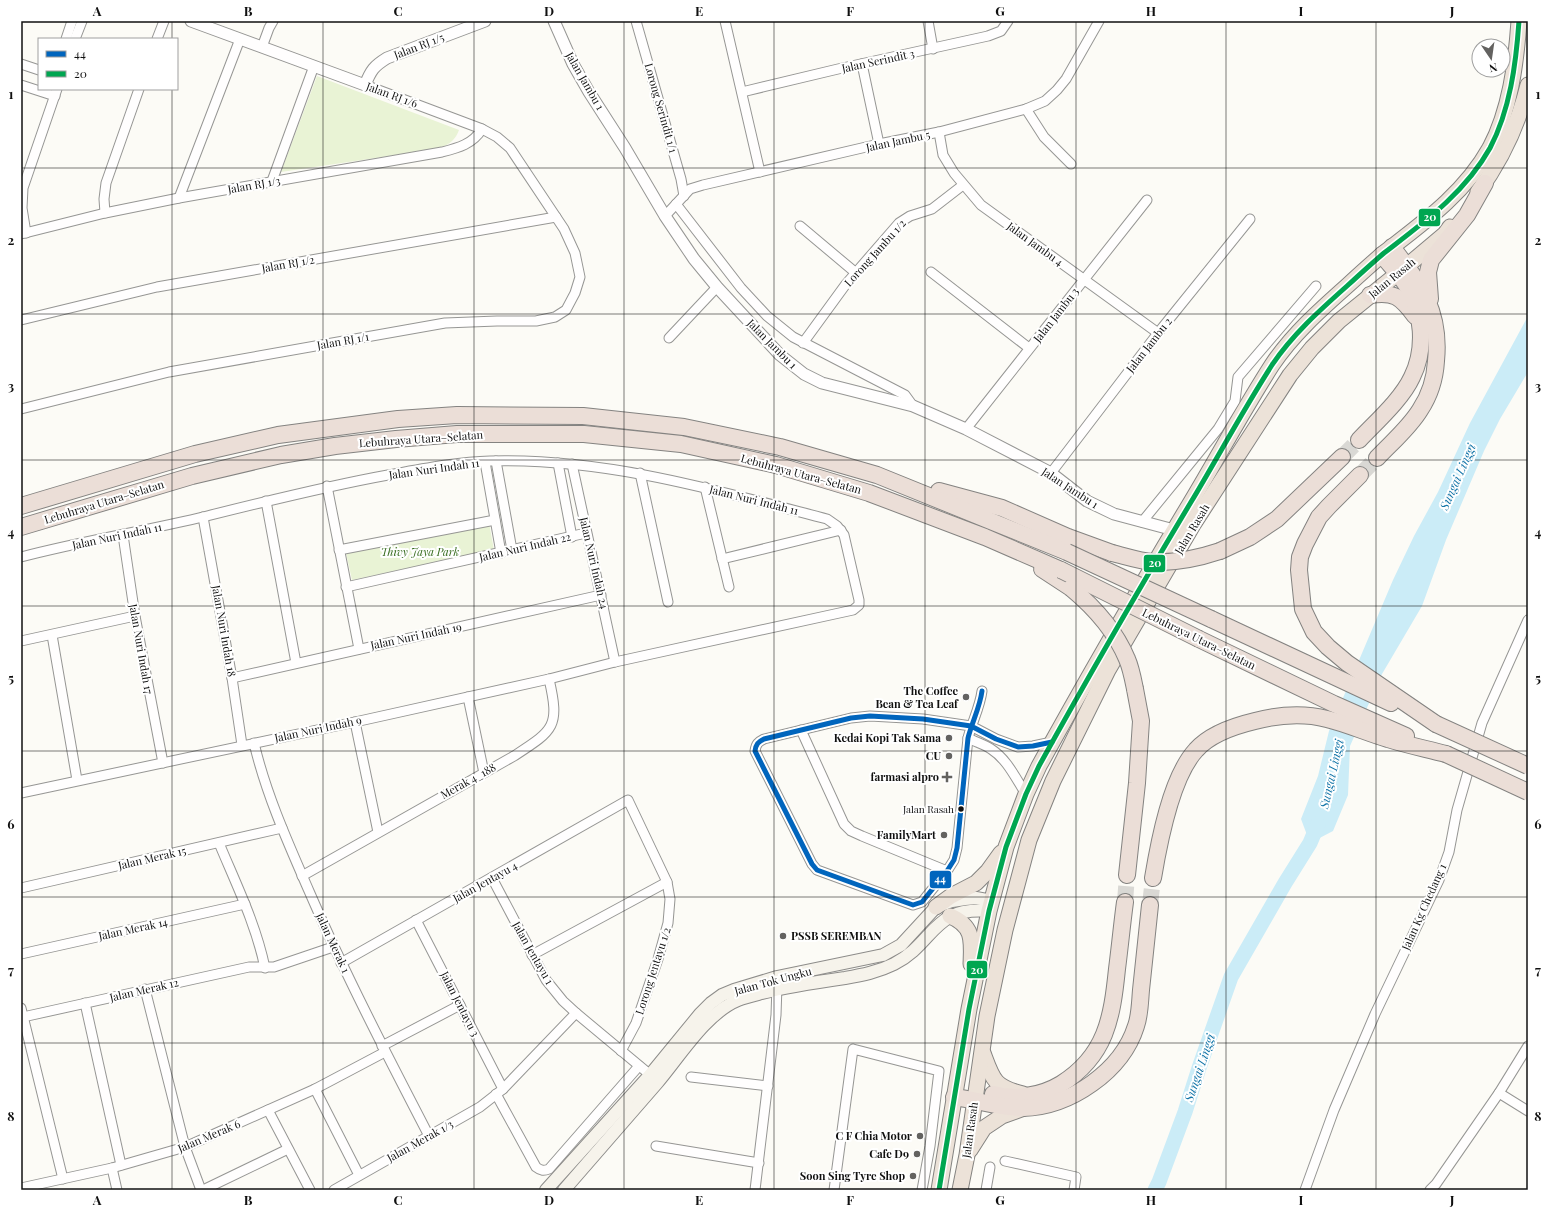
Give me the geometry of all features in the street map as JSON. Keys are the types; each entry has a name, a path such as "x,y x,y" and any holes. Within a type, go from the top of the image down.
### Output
{"highway":[{"name":"Jalan Rasah","path":"939,1190 968,1009 1006,847 1026,794 1052,742 1174,530 1273,364 1320,311 1387,251 1436,213 1477,168 1490,148 1500,127 1512,85 1518,49 1520,21"},
{"name":"Jalan Rasah","path":"960,1190 967,1155 987,1016 1005,930 1031,833 1050,787 1108,670 1194,523 1290,375 1312,348 1339,321 1445,234 1485,183 1506,147 1528,86"},
{"path":"1431,309 1428,272 1431,260 1467,215 1485,183"},
{"path":"1377,458 1411,423 1421,409 1430,391 1435,374 1438,345 1437,330 1431,309 1416,279 1402,270 1387,251"},
{"path":"1359,440 1403,392 1413,376 1419,354 1421,340 1420,323 1413,298 1402,270"},
{"path":"1370,295 1383,293 1391,294 1399,298 1406,304 1420,323"},
{"name":"Lebuhraya Utara–Selatan","path":"21,506 195,454 278,435 398,419 457,415 583,416 684,427 780,447 877,475 1067,552 1528,766"},
{"name":"Lebuhraya Utara–Selatan","path":"21,527 192,476 281,455 335,446 457,434 584,434 681,444 776,465 870,493 985,537 1061,570 1334,704 1528,792"},
{"path":"877,475 1002,508 1068,538 1112,553 1152,562 1177,561 1202,557 1220,551 1250,537 1277,519 1342,457"},
{"path":"1360,475 1319,517 1305,544 1300,557 1299,570 1303,609 1314,632 1328,647 1348,663 1436,724"},
{"path":"985,537 1036,565 1070,588 1095,609 1127,659 1141,721 1137,783 1127,875"},
{"path":"1153,878 1160,835 1183,768 1196,750 1210,738 1228,729 1258,720 1296,715 1326,719 1387,739 1446,754"},
{"path":"936,907 951,896 976,883 988,871 1006,847"},
{"path":"1005,930 993,907 1015,890"},
{"path":"967,1155 984,1128 1002,1116 1067,1080 1091,1057 1103,1038 1113,1004 1125,902"},
{"path":"954,1092 1002,1097 1040,1106 1067,1098 1085,1089 1109,1070 1127,1049 1137,1025 1150,905"},
{"path":"950,916 959,920 966,926 971,937 972,946 968,1009"},
{"path":"982,1051 992,1078 999,1085 1027,1102"}],"main road":[{"name":"Jalan Tok Ungku","path":"546,1190 712,1016 725,1006 777,983 883,955 901,946 936,907 952,901 965,898 976,898 993,907"},
{"name":"Jalan Tok Ungku","path":"777,983 872,973 894,964 910,954 935,927 950,916 960,912 993,907"},
{"name":"Jalan Tok Ungku","path":"564,1190 654,1078"}],"street":[{"path":"66,38 72,21"},
{"path":"76,38 82,21"},
{"path":"157,38 164,21"},
{"name":"Jalan RJ 1/6","path":"191,21 482,129 497,137 510,148 556,217"},
{"path":"262,47 273,21"},
{"name":"Jalan RJ 1/5","path":"365,85 370,72 377,64 387,58 485,21"},
{"name":"Jalan Jambu 1","path":"554,21 573,64 586,87 625,148 665,216 694,259 717,287 780,356 804,374 822,383 913,406 966,429 1050,473 1087,501 1114,514 1174,530"},
{"name":"Lorong Serindit 1/1","path":"636,21 681,179 684,196"},
{"path":"725,21 760,172"},
{"path":"928,21 933,48"},
{"name":"Jalan Serindit 3","path":"742,92 988,36 1001,31 1008,21"},
{"name":"Jalan Jambu 5","path":"665,216 690,190 702,185 879,144 939,132 1026,109 1045,101 1066,79 1099,21"},
{"path":"179,198 240,39"},
{"path":"21,64 38,70"},
{"path":"862,64 879,144"},
{"path":"272,182 314,66"},
{"path":"21,85 38,89"},
{"path":"23,234 22,208 25,167 56,93 43,90"},
{"path":"105,213 104,199 106,183 139,90"},
{"path":"1026,109 1044,137 1071,164"},
{"name":"Jalan RJ 1/3","path":"23,234 105,213 179,198 442,152 455,149 473,141 482,129"},
{"name":"Jalan Jambu 4","path":"939,132 943,155 963,185 981,205 1158,333"},
{"name":"Lorong Jambu 1/2","path":"804,343 846,284 899,223 910,216 932,210 963,185"},
{"name":"Jalan Jambu 3","path":"966,429 1147,200"},
{"path":"676,204 741,288 767,316 793,337 905,395 913,406"},
{"name":"Jalan RJ 1/2","path":"21,320 157,287 556,217"},
{"name":"Jalan RJ 1/1","path":"21,409 169,372 445,323 536,321 555,317 566,310 575,293 580,277 576,253 556,217"},
{"name":"Jalan Jambu 2","path":"1050,473 1158,333 1250,219"},
{"path":"800,226 856,273"},
{"path":"931,272 1029,348"},
{"path":"1142,522 1218,429 1235,401 1238,377 1316,286"},
{"path":"669,338 717,287"},
{"path":"496,461 512,550"},
{"name":"Jalan Nuri Indah 11","path":"21,557 203,517 327,486 440,465 496,461 572,464 640,473 705,487 827,519 841,530"},
{"path":"485,462 501,553"},
{"path":"558,463 572,537"},
{"name":"Jalan Nuri Indah 24","path":"572,464 615,662"},
{"path":"640,473 668,602"},
{"path":"327,486 359,649"},
{"path":"705,487 729,587"},
{"path":"266,501 296,663"},
{"name":"Jalan Nuri Indah 18","path":"203,517 232,678 242,745"},
{"path":"339,550 495,520"},
{"path":"722,559 841,530"},
{"name":"Jalan Nuri Indah 9","path":"21,793 355,722 549,679 615,662 853,610 859,605 844,535 841,530"},
{"name":"Jalan Nuri Indah 22","path":"346,587 586,533"},
{"name":"Jalan Nuri Indah 17","path":"123,535 135,616 162,763"},
{"name":"Jalan Nuri Indah 19","path":"232,678 601,595"},
{"path":"21,641 135,616"},
{"name":"Jalan Kg Chedang 1","path":"1306,1190 1334,1110 1375,1014 1439,880 1449,852 1457,810 1482,723 1528,620"},
{"path":"52,635 77,780"},
{"name":"Merak 4_188","path":"302,876 514,756 539,739 547,732 552,723 554,713 554,700 549,679"},
{"path":"982,691 981,699 971,726 968,738 957,848 954,860 922,902 913,905 817,870 812,864 755,751 758,742 764,739 851,718 870,716 923,719 971,726 996,739 1018,747 1052,742"},
{"path":"468,697 484,773"},
{"path":"355,722 378,832"},
{"path":"800,730 844,824 851,831 947,871"},
{"path":"968,738 991,749 1000,757 1008,766 1026,794"},
{"name":"Jalan Merak 1","path":"254,743 261,771 282,828 333,947 429,1136"},
{"name":"Jalan Jentayu 4","path":"341,963 628,800"},
{"name":"Lorong Jentayu 1/2","path":"621,1051 636,1023 658,960 668,923 670,899 667,882 628,800"},
{"name":"Jalan Merak 15","path":"21,888 282,828"},
{"path":"219,843 245,904 261,950 265,968"},
{"name":"Jalan Jentayu 1","path":"492,878 546,980 563,1001 654,1078"},
{"path":"532,955 667,882"},
{"name":"Jalan Merak 14","path":"21,954 245,904"},
{"name":"Jalan Jentayu 3","path":"416,920 460,1005 536,1168 544,1171 549,1169 639,1066"},
{"name":"Jalan Merak 12","path":"23,1018 249,967 274,967 333,947"},
{"path":"755,1190 768,1086 777,983"},
{"path":"145,990 186,1147 202,1190 288,1149"},
{"path":"85,1003 121,1165"},
{"name":"Jalan Merak 6","path":"21,1188 112,1168 186,1147 315,1089 460,1005"},
{"path":"21,1008 63,1179"},
{"name":"Jalan Merak 1/3","path":"334,1190 480,1107 500,1091 576,1013"},
{"path":"1430,1190 1436,1184 1499,1093 1528,1046"},
{"path":"834,1190 853,1049 939,1071 930,1146 922,1190"},
{"path":"692,1077 768,1086"},
{"path":"315,1089 360,1175"},
{"path":"1499,1093 1528,1111"},
{"path":"268,1110 310,1190"},
{"path":"656,1146 758,1163"},
{"path":"930,1146 946,1147"},
{"path":"1005,1161 1076,1177 1074,1190"},
{"path":"986,1190 990,1167"},
{"path":"112,1168 117,1190"}],"green space":[{"path":"317,76 459,130 453,140 445,146 423,151 281,172"},
{"name":"Thivy Jaya Park","path":"489,523 494,550 352,580 346,553"}],"water":[{"path":"1528,316 1528,372 1500,419 1484,451 1446,540 1422,606 1382,674 1350,746 1348,795 1333,831 1310,843 1301,819 1318,776 1329,731 1393,580 1414,536 1438,492 1470,423"}],"waterway":[{"name":"Sungai Linggi","path":"1155,1190 1185,1112 1231,977 1285,883 1310,843 1318,824"}],"tunnel":[{"path":"1342,457 1359,440"},
{"path":"1360,475 1377,458"},
{"path":"1125,902 1127,875"},
{"path":"1150,905 1153,878"}],"transit line":[{"name":"20","path":"939,1190 969,1009 989,911 1006,847 1026,794 1039,766 1133,600 1251,399 1272,365 1288,343 1327,304 1384,253 1414,230 1456,193 1480,164 1490,148 1503,118 1514,70 1519,21"},
{"name":"44","path":"982,691 980,703 972,726 970,732 968,738 957,848 954,860 922,902 913,905 817,870 812,864 755,751 757,745 762,740 851,718 870,716 923,719 971,726 996,739 1018,747 1052,742"}],"place":[{"name":"The Coffee Bean & Tea Leaf","path":"966,697"},
{"name":"Kedai Kopi Tak Sama","path":"949,738"},
{"name":"CU","path":"949,756"},
{"name":"farmasi alpro","path":"947,777"},
{"name":"Jalan Rasah","path":"961,809"},
{"name":"FamilyMart","path":"944,835"},
{"name":"PSSB SEREMBAN","path":"783,936"},
{"name":"C F Chia Motor","path":"920,1136"},
{"name":"Cafe D9","path":"917,1154"},
{"name":"Soon Sing Tyre Shop","path":"913,1176"}]}
